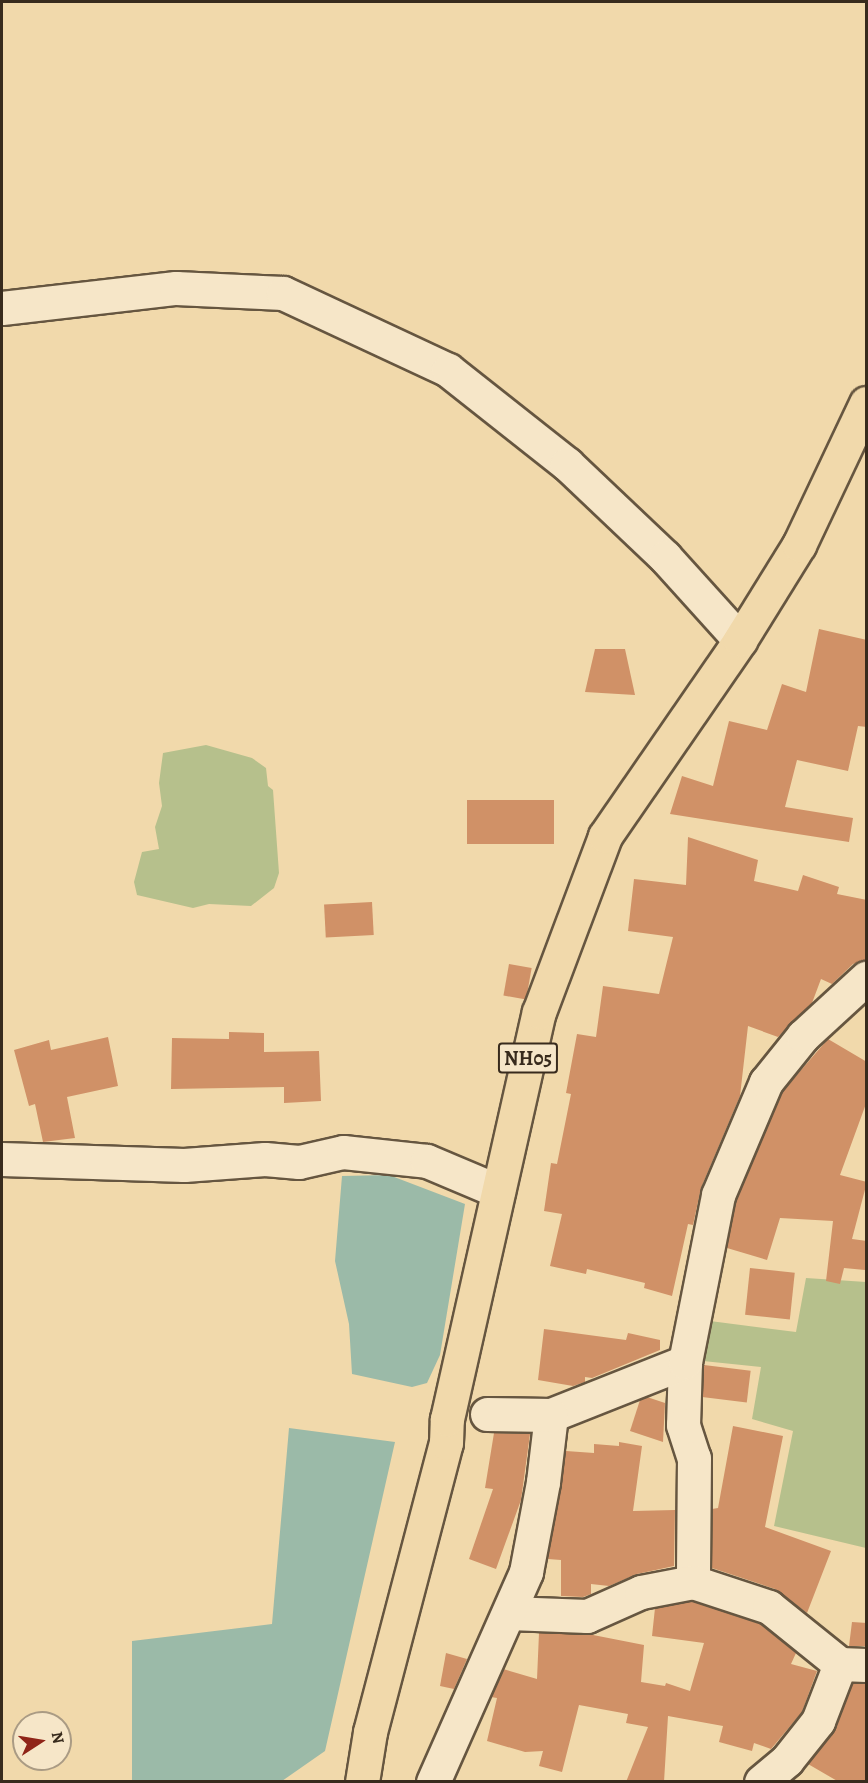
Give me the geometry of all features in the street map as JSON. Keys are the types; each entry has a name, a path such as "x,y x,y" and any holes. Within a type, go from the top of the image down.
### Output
{"main road":[{"name":"NH05","path":"362,1782 370,1732 447,1443 447,1419 539,1012 605,836 740,640 799,544 867,403"}],"street":[{"path":"2,308 177,288 283,292 448,370 567,464 665,557 740,640"},
{"path":"693,1582 694,1458 683,1425 685,1362 718,1196 766,1082 803,1036 867,978"},
{"path":"2,1159 184,1165 265,1159 299,1162 343,1152 428,1161 498,1191"},
{"path":"487,1414 551,1415 685,1362"},
{"path":"433,1782 526,1572 551,1415"},
{"path":"509,1613 588,1616 641,1592 693,1582 769,1606 853,1665 818,1720 787,1760 761,1782"}],"green space":[{"path":"206,745 252,758 266,768 268,786 273,790 279,873 274,888 251,906 209,904 193,908 137,895 134,882 142,852 159,849 155,827 162,806 159,783 163,753"},
{"path":"806,1278 866,1282 866,1548 774,1526 793,1431 752,1419 761,1367 703,1361 710,1321 796,1332"}],"shaded area":[{"path":"389,1175 465,1204 440,1355 427,1383 412,1387 352,1374 349,1324 335,1261 342,1176"},
{"path":"289,1428 395,1442 325,1751 282,1781 132,1781 132,1641 272,1624"}],"building":[{"path":"819,629 867,640 867,727 858,726 848,771 797,760 785,807 853,818 849,842 670,814 682,776 713,786 729,721 767,730 782,684 806,692"},
{"path":"595,649 625,649 635,695 585,692"},
{"path":"467,800 554,800 554,844 467,844"},
{"path":"688,837 758,860 754,881 798,891 803,875 839,887 837,894 867,900 867,960 853,964 832,984 821,979 812,1003 778,1037 748,1026 740,1096 701,1188 693,1225 688,1224 672,1296 644,1288 645,1283 587,1269 586,1274 550,1266 562,1214 544,1211 551,1163 557,1164 571,1094 566,1093 577,1034 596,1037 603,986 659,994 673,937 628,931 634,879 686,885"},
{"path":"372,902 374,935 326,937 324,905"},
{"path":"509,964 532,968 526,1000 503,996"},
{"path":"229,1032 264,1033 264,1052 319,1051 321,1101 284,1103 284,1087 171,1089 172,1038 229,1039"},
{"path":"108,1037 118,1086 67,1097 75,1138 43,1142 35,1104 29,1106 14,1050 49,1040 51,1050"},
{"path":"828,1039 867,1062 867,1101 840,1175 867,1182 852,1239 867,1241 867,1256 865,1270 844,1268 840,1284 826,1281 833,1221 780,1218 767,1260 727,1248 736,1201 782,1092"},
{"path":"750,1268 795,1273 790,1319 745,1315"},
{"path":"544,1329 626,1340 628,1333 660,1340 660,1350 592,1378 585,1377 585,1382 573,1386 538,1380"},
{"path":"704,1365 751,1371 747,1402 700,1397"},
{"path":"647,1397 665,1403 663,1442 630,1431 640,1400"},
{"path":"733,1426 783,1436 765,1527 831,1551 807,1613 775,1589 712,1568 712,1509 718,1508"},
{"path":"494,1433 530,1434 521,1500 496,1569 469,1559 493,1489 485,1488"},
{"path":"619,1442 642,1446 633,1511 675,1510 674,1566 637,1574 609,1586 591,1584 591,1594 583,1597 561,1596 561,1560 548,1559 566,1451 594,1453 594,1444 619,1446"},
{"path":"692,1601 760,1624 796,1653 791,1664 817,1671 802,1712 771,1749 754,1743 752,1751 719,1742 723,1726 668,1716 664,1782 626,1782 648,1727 626,1723 628,1714 579,1705 562,1772 539,1766 543,1751 525,1752 487,1741 497,1698 491,1697 503,1669 537,1679 539,1633 588,1634 644,1645 641,1682 665,1686 666,1683 690,1691 704,1643 652,1636 655,1608"},
{"path":"852,1622 867,1623 867,1646 849,1646"},
{"path":"446,1653 467,1659 454,1689 440,1686"},
{"path":"853,1683 867,1684 867,1782 839,1782 808,1764 835,1728"}]}
